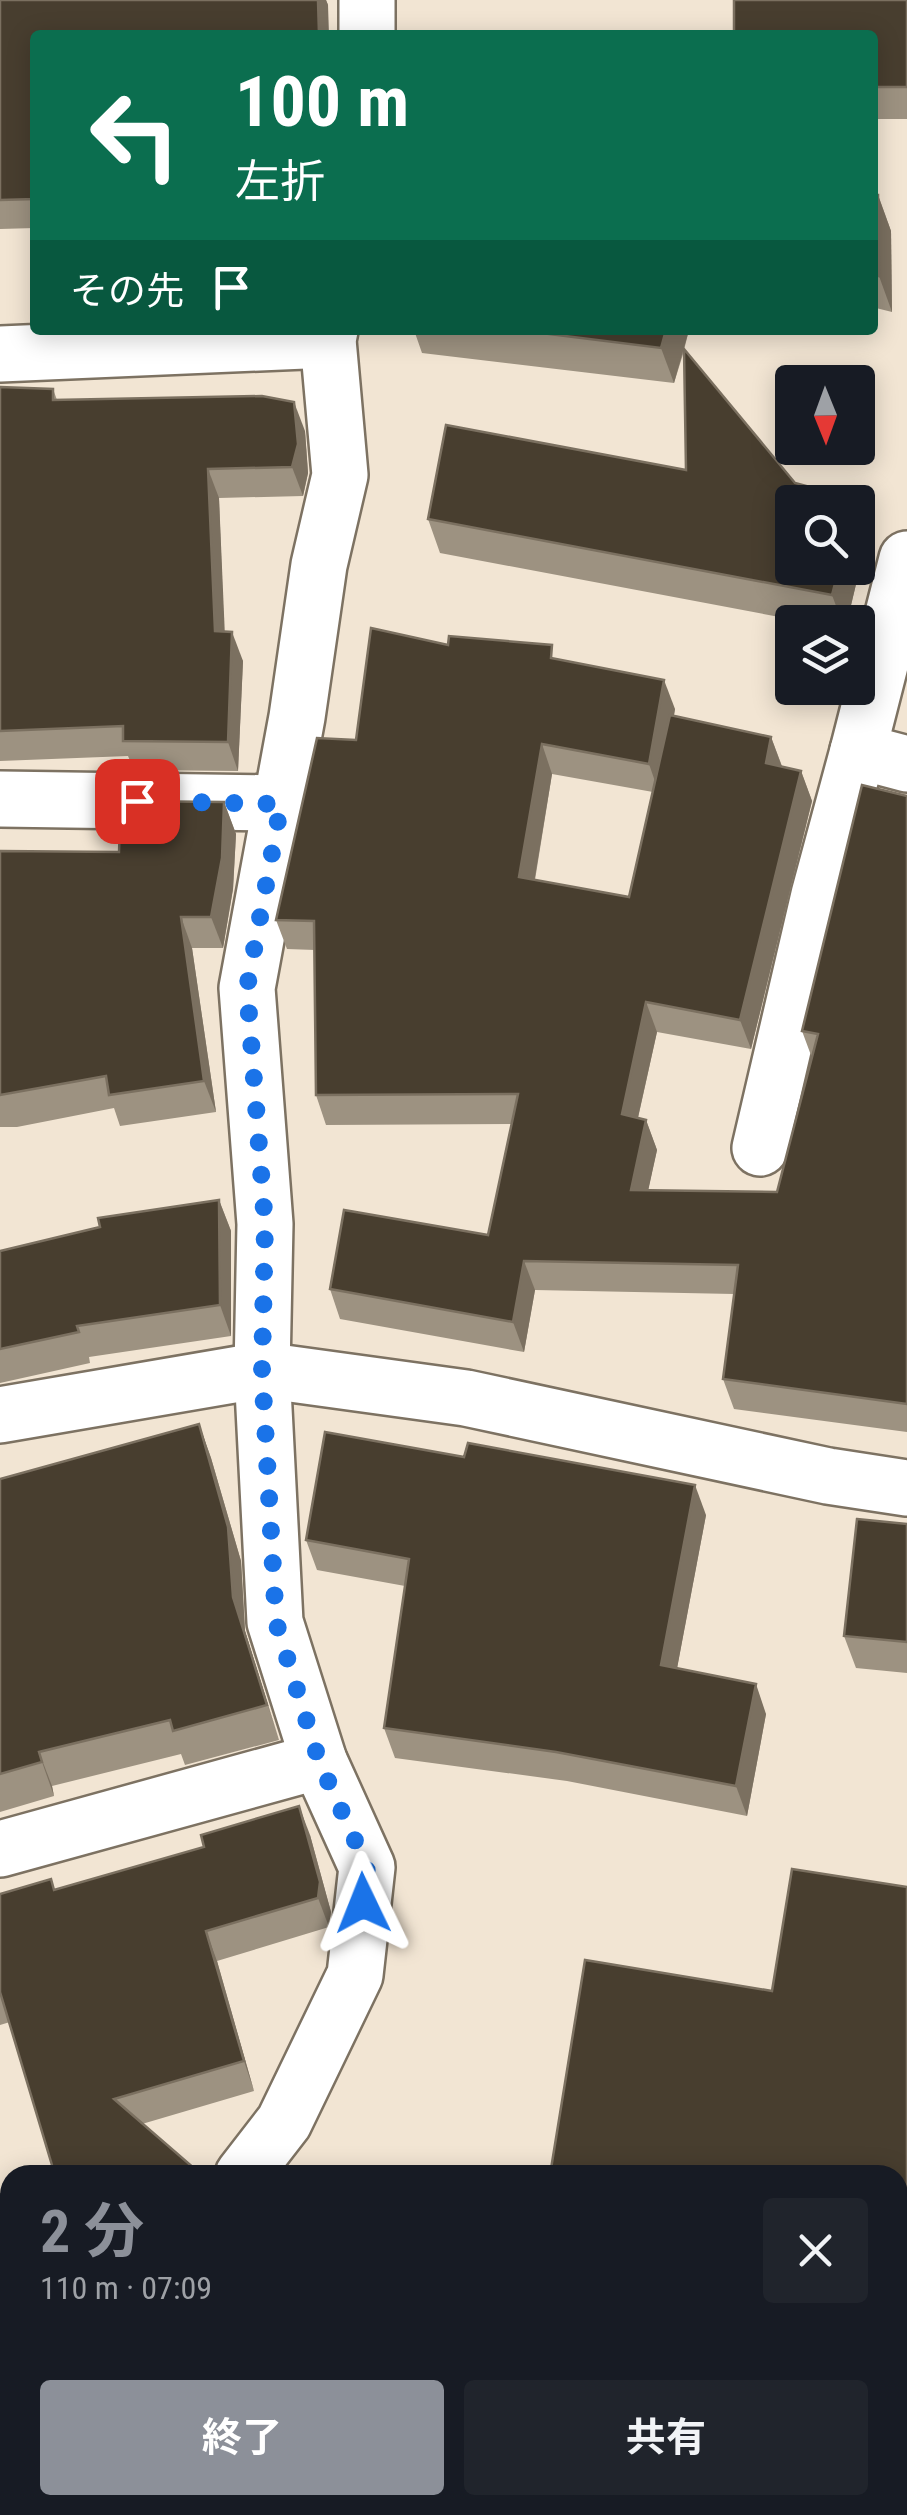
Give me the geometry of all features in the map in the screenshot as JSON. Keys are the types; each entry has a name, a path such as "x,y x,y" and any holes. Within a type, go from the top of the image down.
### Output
{"street":[{"path":"367,0 367,30"},
{"path":"0,354 329,335 340,475 318,565 281,804 247,988 265,1224 262,1370 276,1622 319,1761 367,1867 355,1975 284,2122 251,2165"},
{"path":"760,1148 820,895 882,758 907,558"},
{"path":"0,799 281,804"},
{"path":"0,1415 262,1370 466,1398 828,1476 907,1488"},
{"path":"0,1848 319,1761"}],"building":[{"path":"0,0 318,0 319,30 30,30 30,199 0,200"},
{"path":"734,0 907,0 907,87 878,87 878,30 734,30"},
{"path":"557,335 665,335 661,348"},
{"path":"684,349 775,459 775,465 802,485 775,485 775,584 428,519 446,425 686,470"},
{"path":"0,387 53,389 53,400 262,396 294,402 298,444 292,467 208,469 215,631 232,632 228,742 123,741 123,726 0,731"},
{"path":"779,585 835,585 832,595"},
{"path":"371,628 448,645 449,636 552,645 551,658 664,680 649,764 542,744 519,877 629,897 670,715 771,737 766,763 801,771 740,1020 646,1002 622,1114 646,1120 631,1190 777,1192 818,1034 802,1031 862,785 907,796 907,1404 723,1379 738,1265 524,1261 513,1322 330,1289 344,1210 488,1235 518,1094 316,1095 314,921 276,920 317,738 356,740"},
{"path":"121,801 224,802 222,858 211,917 181,917 204,1081 109,1095 106,1076 0,1095 0,851 119,852"},
{"path":"219,1200 220,1305 77,1326 79,1332 0,1349 0,1251 100,1227 98,1218"},
{"path":"199,1424 228,1527 233,1597 267,1705 173,1731 170,1720 39,1752 42,1762 0,1774 0,1479"},
{"path":"325,1432 464,1457 468,1443 695,1485 661,1665 756,1684 736,1786 556,1752 384,1728 409,1559 306,1540"},
{"path":"857,1519 907,1524 907,1642 844,1636"},
{"path":"299,1806 320,1882 318,1898 206,1931 244,2061 114,2099 190,2165 52,2165 0,1992 0,1894 51,1879 54,1890 204,1847 201,1835"},
{"path":"792,1869 907,1887 907,2165 552,2165 585,1960 772,1991"}],"route":[{"path":"137,801 281,804 247,988 265,1224 262,1370 276,1622 319,1761 367,1867 363,1903"}]}
